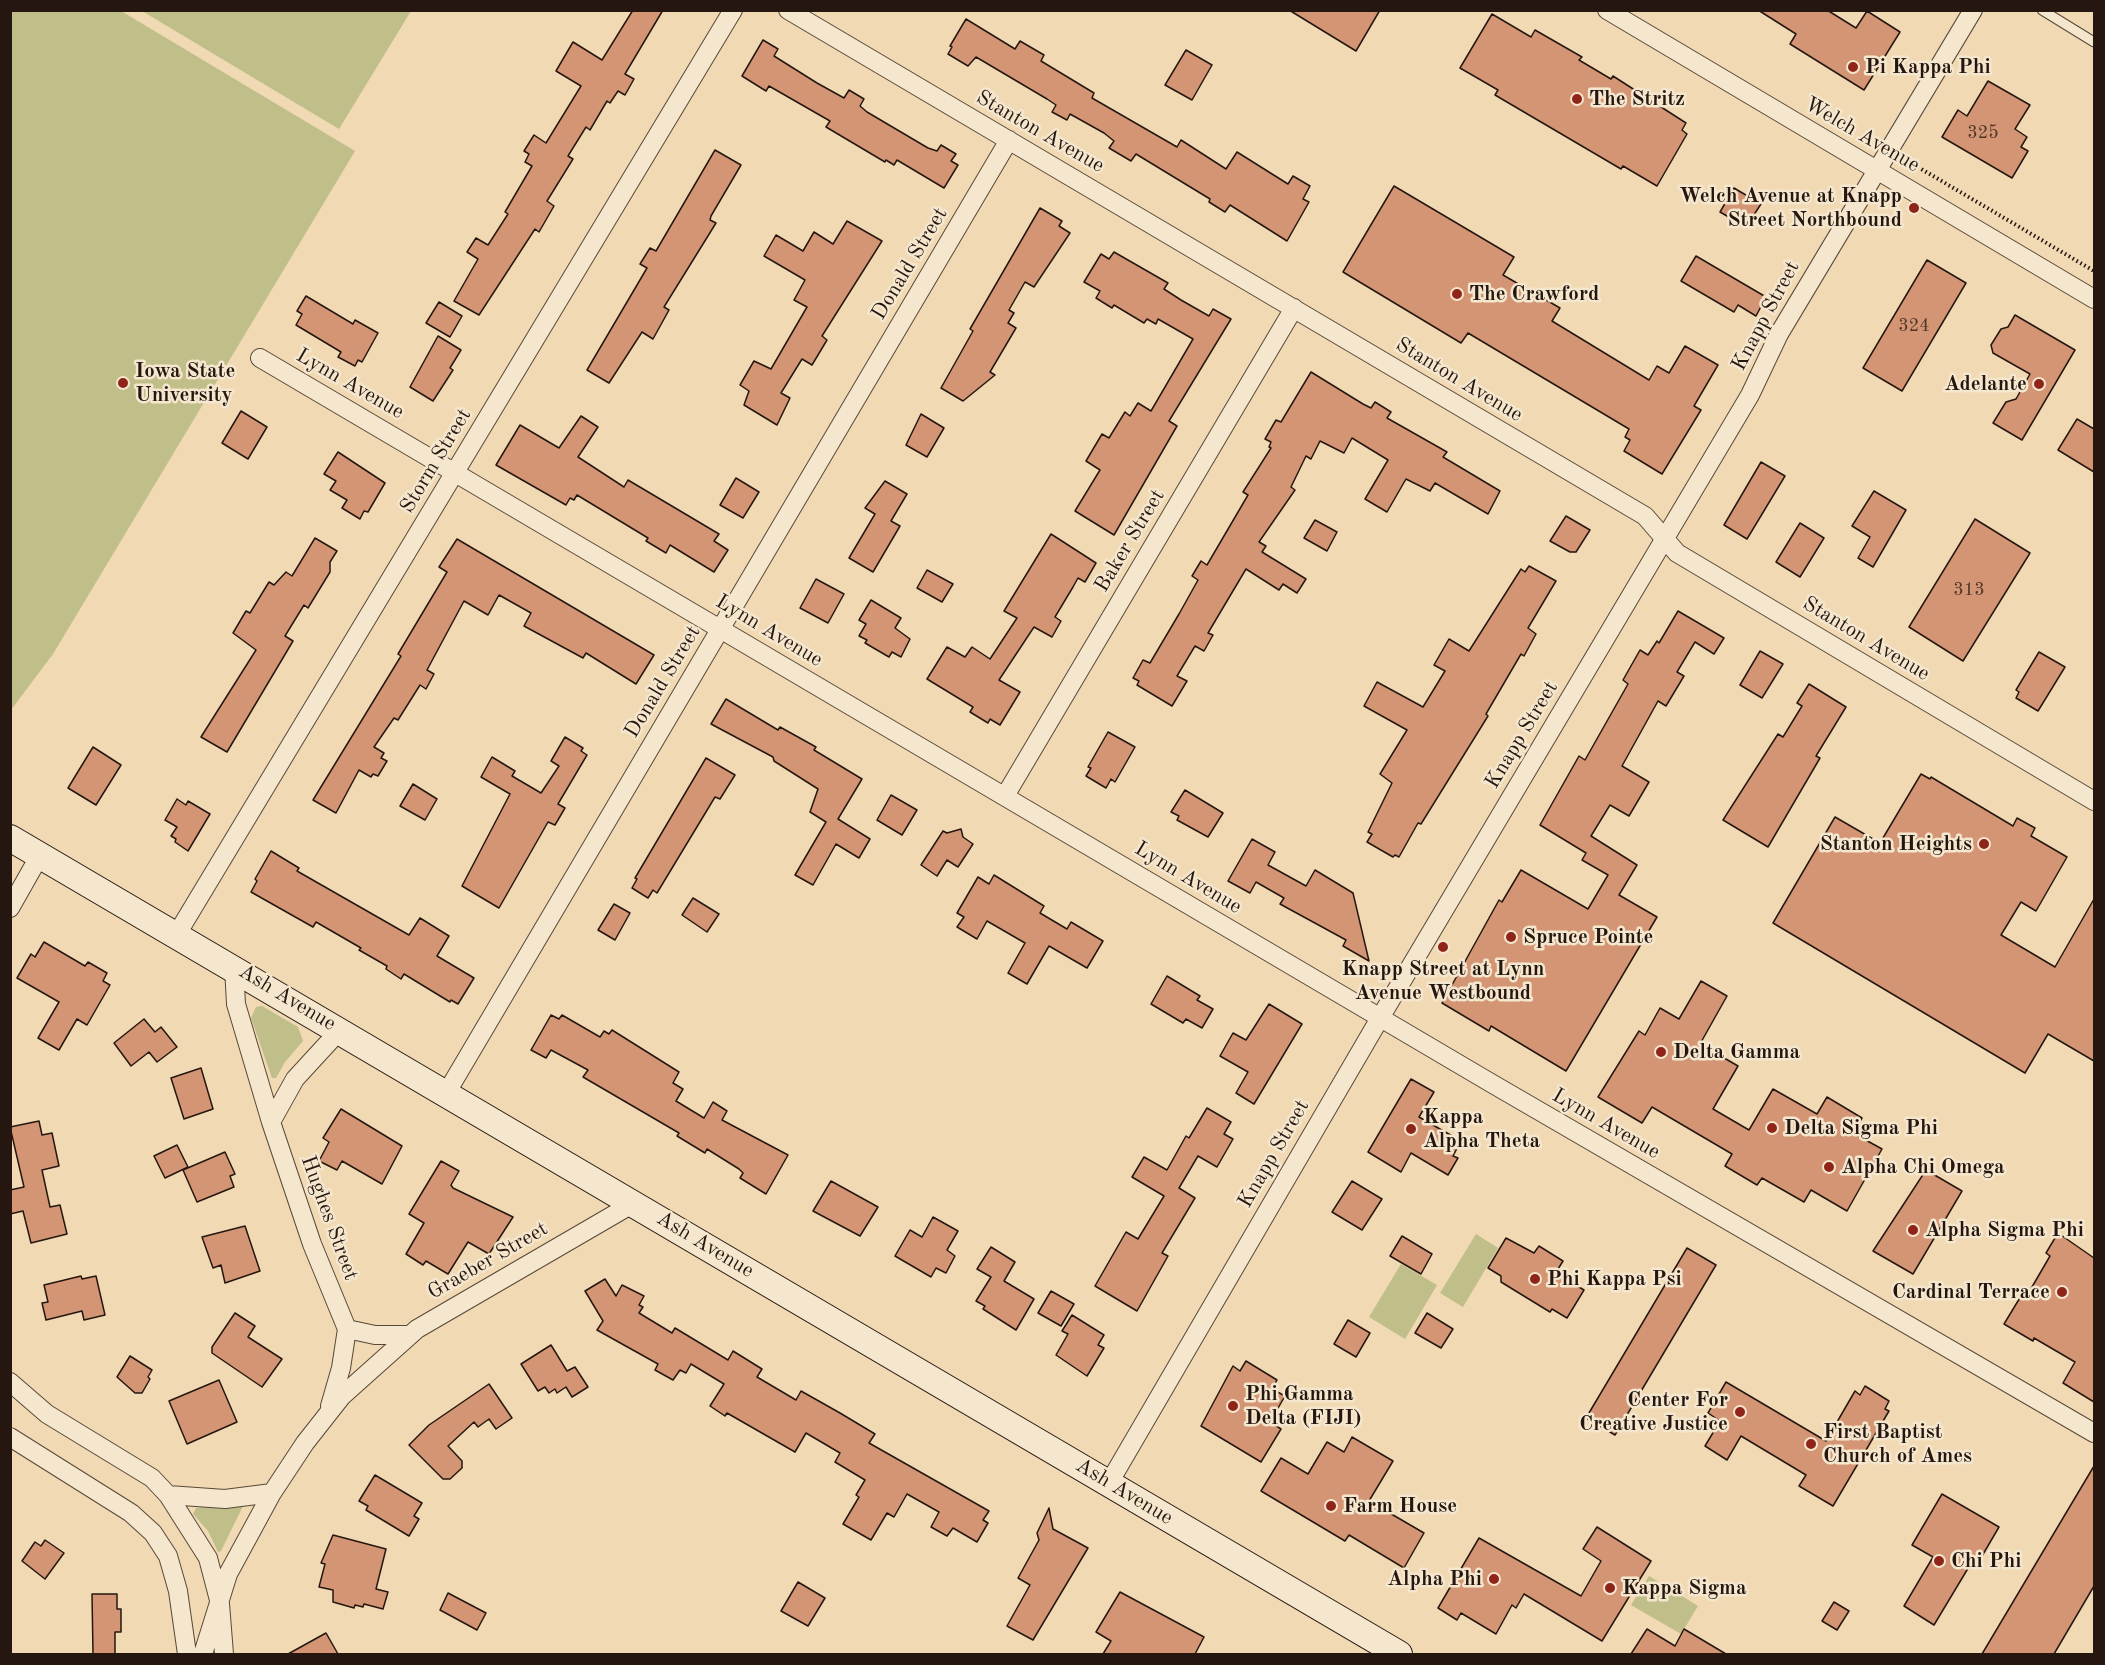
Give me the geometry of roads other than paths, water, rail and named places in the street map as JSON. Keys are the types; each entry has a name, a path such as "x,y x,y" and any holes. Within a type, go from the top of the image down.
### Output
{"street":[{"name":"Storm Street","path":"177,934 733,10"},
{"name":"Stanton Avenue","path":"788,10 1645,516 1663,541 1682,556 2094,801"},
{"name":"Welch Avenue","path":"1607,10 2094,299"},
{"name":"Knapp Street","path":"1109,1483 1380,1018 1750,395 1779,334 1973,10"},
{"name":"Donald Street","path":"447,1092 1009,140"},
{"name":"Baker Street","path":"1005,796 1294,308"},
{"name":"Lynn Avenue","path":"260,358 1380,1018 2094,1433"},
{"name":"Ash Avenue","path":"10,838 447,1092 1399,1654"},
{"path":"10,908 40,855"},
{"name":"Hughes Street","path":"234,967 236,1004 272,1122 312,1244 347,1329"},
{"path":"272,1122 295,1079 340,1030"},
{"name":"Graeber Street","path":"326,1417 342,1396 410,1335 474,1294 634,1203"},
{"path":"203,1654 228,1574 272,1493 326,1417 341,1368 347,1329 375,1335 410,1335"},
{"path":"10,1382 47,1414 152,1478 168,1495 208,1558 220,1604 224,1654"},
{"path":"10,1437 131,1512 153,1533 168,1556 178,1591 187,1654"},
{"path":"168,1495 225,1499 272,1493"}],"lane":[{"path":"2042,10 2094,42"}],"place":[{"name":"Pi Kappa Phi","path":"1853,67"},
{"name":"The Stritz","path":"1577,99"},
{"name":"Welch Avenue at Knapp Street Northbound","path":"1914,208"},
{"name":"The Crawford","path":"1457,294"},
{"name":"Iowa State University","path":"123,383"},
{"name":"Adelante","path":"2039,384"},
{"name":"Stanton Heights","path":"1984,844"},
{"name":"Spruce Pointe","path":"1511,937"},
{"name":"Knapp Street at Lynn Avenue Westbound","path":"1443,947"},
{"name":"Delta Gamma","path":"1661,1052"},
{"name":"Delta Sigma Phi","path":"1772,1128"},
{"name":"Kappa Alpha Theta","path":"1411,1129"},
{"name":"Alpha Chi Omega","path":"1829,1167"},
{"name":"Alpha Sigma Phi","path":"1913,1230"},
{"name":"Phi Kappa Psi","path":"1535,1279"},
{"name":"Cardinal Terrace","path":"2062,1292"},
{"name":"Phi Gamma Delta (FIJI)","path":"1233,1406"},
{"name":"Center For Creative Justice","path":"1740,1412"},
{"name":"First Baptist Church of Ames","path":"1811,1444"},
{"name":"Farm House","path":"1331,1506"},
{"name":"Chi Phi","path":"1939,1561"},
{"name":"Alpha Phi","path":"1494,1579"},
{"name":"Kappa Sigma","path":"1610,1588"}]}
